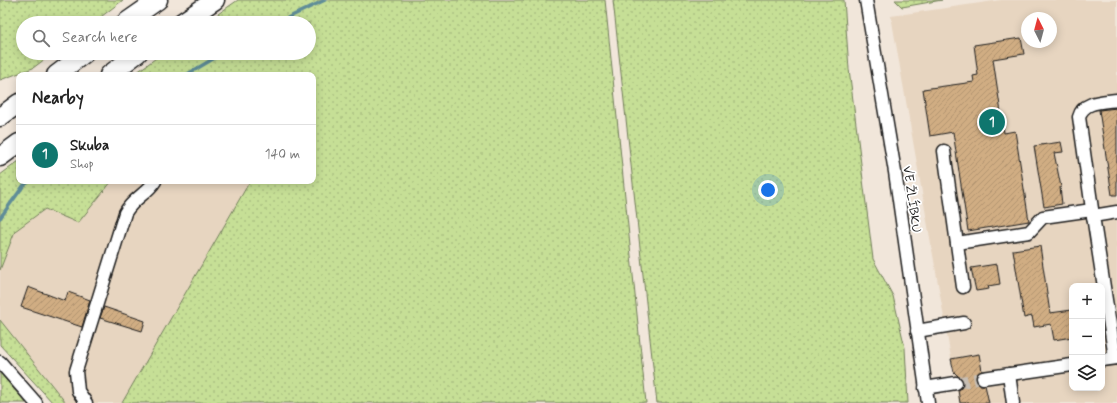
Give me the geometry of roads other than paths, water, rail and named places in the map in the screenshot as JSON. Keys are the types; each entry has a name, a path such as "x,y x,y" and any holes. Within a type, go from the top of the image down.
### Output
{"highway":[{"path":"136,16 158,0"},
{"path":"192,16 215,0"},
{"path":"60,72 76,60"},
{"path":"113,72 129,60"},
{"path":"0,117 16,105"},
{"path":"0,158 16,145"}],"street":[{"name":"VE ŽLÍBKU","path":"866,0 895,172 928,403"},
{"path":"1105,360 1116,358 1092,213 1079,117 1081,112 1089,105 1117,100"},
{"path":"944,151 963,287"},
{"path":"86,403 78,391 76,378 78,364 86,337 125,213 133,201 145,193 153,184"},
{"path":"957,243 1029,232 1043,217 1117,212"},
{"path":"917,331 964,323"},
{"path":"0,362 36,403"},
{"path":"983,375 1009,374 1069,365"},
{"path":"1009,374 1013,403"},
{"path":"925,384 956,379"}],"waterway":[{"path":"292,16 325,0"},
{"path":"191,72 211,60"},
{"path":"0,218 26,184"}],"tunnel":[{"path":"956,383 983,378"}],"place":[{"name":"Skuba","path":"992,122"}]}
